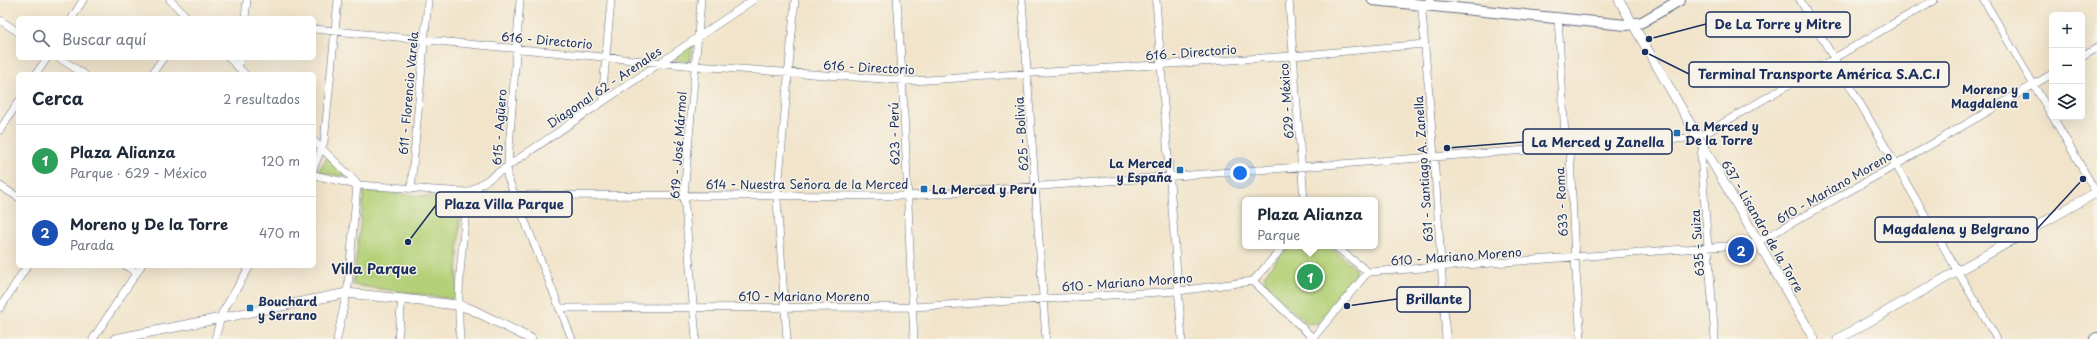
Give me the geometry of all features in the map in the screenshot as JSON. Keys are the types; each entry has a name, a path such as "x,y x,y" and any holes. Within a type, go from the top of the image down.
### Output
{"main road":[{"path":"1373,0 1427,2 1633,24 1642,22 1680,0"}],"street":[{"path":"73,16 83,0"},
{"path":"170,0 186,16"},
{"path":"245,16 247,0"},
{"path":"316,163 323,149 338,0"},
{"name":"611 - Florencio Varela","path":"410,189 428,0"},
{"name":"615 - Agüero","path":"520,0 506,168 509,184 572,339"},
{"path":"604,100 602,89 611,0"},
{"name":"619 - José Mármol","path":"696,339 684,195 694,66 702,0"},
{"name":"Diagonal 62 - Arenales","path":"468,192 506,168 753,0"},
{"path":"787,339 777,194 795,0"},
{"name":"623 - Perú","path":"897,0 904,81 906,196 914,339"},
{"name":"625 - Bolivia","path":"1022,0 1046,339"},
{"path":"1156,0 1182,339"},
{"name":"629 - México","path":"1289,0 1304,197"},
{"name":"637 - Lisandro de la Torre","path":"1619,0 1814,339"},
{"path":"1800,0 1997,339"},
{"name":"614 - Nuestra Señora de la Merced","path":"316,175 357,185 514,195 777,194 906,196 1696,136 1706,133 1934,0"},
{"path":"1984,0 2049,111"},
{"name":"631 - Santiago A. Zanella","path":"1427,2 1422,12 1434,155 1446,339"},
{"name":"633 - Roma","path":"1558,17 1565,137 1570,154 1574,259 1581,339"},
{"path":"0,20 16,31"},
{"name":"616 - Directorio","path":"316,29 694,66 787,74 904,81 1294,56 1424,44"},
{"path":"2085,55 2097,48"},
{"path":"37,72 46,60"},
{"path":"62,60 81,72"},
{"path":"153,72 162,60"},
{"path":"231,60 243,72"},
{"path":"238,67 240,60"},
{"name":"610 - Mariano Moreno","path":"1368,272 1574,259 1759,243 1896,166 2049,76"},
{"path":"0,130 16,105"},
{"path":"1838,339 2097,193 2054,120"},
{"path":"316,142 355,181 357,185 347,293 337,339"},
{"name":"635 - Suiza","path":"1703,146 1701,155 1715,339"},
{"path":"0,186 16,196"},
{"path":"460,339 457,305 461,248 468,192"},
{"path":"1281,249 1253,281 1313,338 1368,272 1339,249"},
{"path":"0,308 26,268"},
{"path":"215,339 225,307 249,268"},
{"path":"92,339 138,269"},
{"name":"610 - Mariano Moreno","path":"559,308 913,307 1178,291 1253,281"},
{"path":"115,339 347,293 457,305 471,309 531,339"},
{"path":"398,339 402,298"}],"green space":[{"path":"693,44 690,62 670,59"},
{"path":"327,157 347,177 318,172"},
{"path":"364,191 461,199 456,295 452,299 353,285"},
{"path":"1286,249 1333,249 1355,268 1356,278 1318,323 1308,324 1266,287 1264,276"}],"place":[{"name":"De La Torre y Mitre","path":"1649,39"},
{"name":"Terminal Transporte América S.A.C.I","path":"1645,52"},
{"name":"Moreno y Magdalena","path":"2026,96"},
{"name":"La Merced y De la Torre","path":"1677,133"},
{"name":"La Merced y Zanella","path":"1447,148"},
{"name":"La Merced y España","path":"1180,170"},
{"name":"Magdalena y Belgrano","path":"2083,179"},
{"name":"La Merced y Perú","path":"924,189"},
{"name":"Plaza Villa Parque","path":"408,242"},
{"name":"Moreno y De la Torre","path":"1741,250"},
{"name":"Plaza Alianza","path":"1310,277"},
{"name":"Brillante","path":"1347,306"},
{"name":"Bouchard y Serrano","path":"250,308"}],"district":[{"name":"Villa Parque","path":"374,268"}]}
